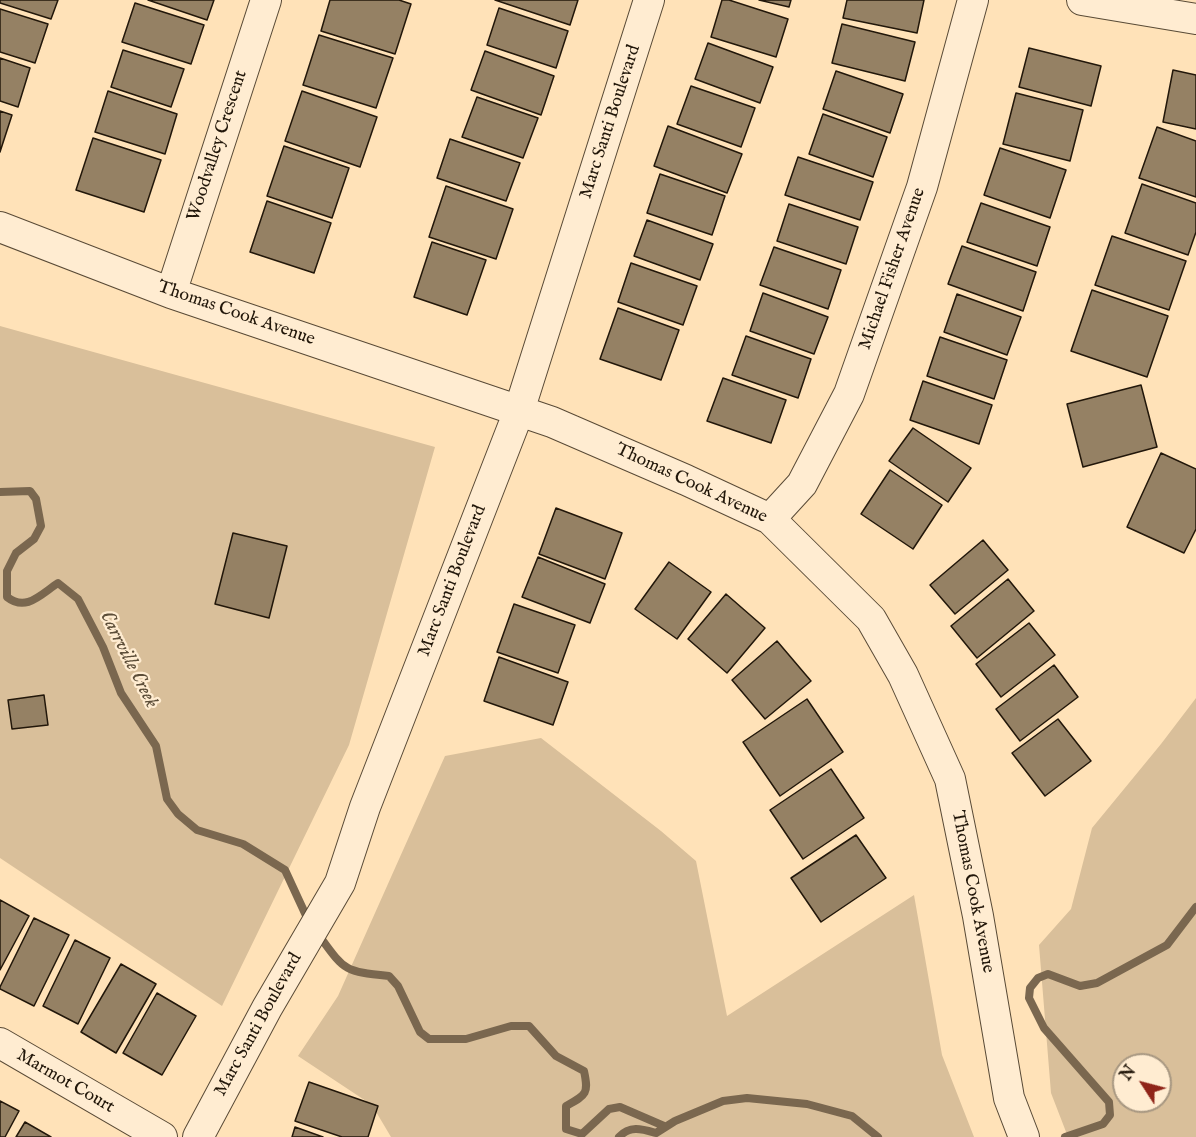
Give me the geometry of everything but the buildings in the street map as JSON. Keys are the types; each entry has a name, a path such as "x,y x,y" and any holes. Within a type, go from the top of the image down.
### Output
{"street":[{"name":"Woodvalley Crescent","path":"171,293 266,0"},
{"name":"Marc Santi Boulevard","path":"198,1137 267,1008 340,883 365,807 519,411 649,0"},
{"name":"Michael Fisher Avenue","path":"770,519 802,484 849,394 922,187 973,0"},
{"path":"1082,0 1196,19"},
{"name":"Thomas Cook Avenue","path":"0,227 171,293 562,427 770,519 871,619 903,675 950,779 978,916 1009,1098 1024,1137"},
{"name":"Marmot Court","path":"0,1043 162,1137"}],"shaded area":[{"path":"0,326 435,447 349,745 222,1006 0,858"},
{"path":"1196,698 1196,1137 1068,1137 1051,1093 1039,945 1071,909 1092,828"},
{"path":"541,738 696,861 727,1016 914,895 942,1055 974,1137 391,1137 372,1105 298,1056 338,996 445,756"}],"waterway":[{"name":"Carrville Creek","path":"0,492 30,491 36,499 41,526 34,539 16,553 7,571 7,597 20,603 27,602 39,597 58,583 78,599 103,647 121,693 156,746 167,799 178,814 197,830 243,844 285,870 309,922"},
{"name":"Carrville Creek","path":"1065,1137 1103,1124 1110,1115 1109,1102 1044,1028 1029,998 1030,988 1038,978 1048,974 1080,986 1097,983 1167,945 1196,907"},
{"name":"Carrville Creek","path":"318,934 346,967 362,973 389,976 398,986 420,1032 429,1039 466,1039 511,1026 529,1026 556,1056 584,1071 586,1089 582,1096 566,1106 566,1129 582,1134 609,1109 620,1107 664,1126"},
{"name":"Carrville Creek","path":"619,1137 632,1129 656,1133 675,1121 723,1101 747,1098 807,1104 852,1116 878,1137"}]}
